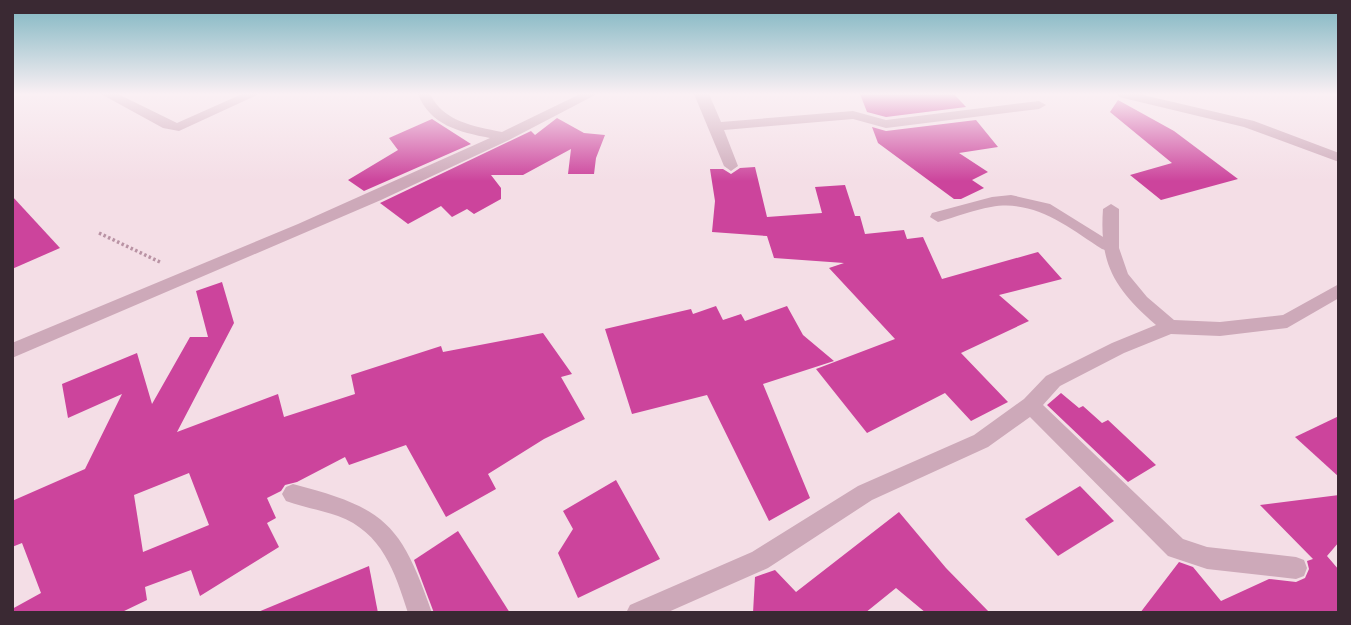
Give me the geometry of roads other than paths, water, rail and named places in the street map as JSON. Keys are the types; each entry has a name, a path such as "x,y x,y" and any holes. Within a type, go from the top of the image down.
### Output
{"street":[{"path":"164,123 179,127 187,123"},
{"path":"451,123 504,137"},
{"path":"12,351 211,268 532,123"},
{"path":"714,123 731,166"},
{"path":"716,127 760,123"},
{"path":"1246,123 1339,158"},
{"path":"938,218 991,201 1011,198 1030,201 1061,212 1108,245"},
{"path":"1111,209 1108,245 1121,277 1170,327"},
{"path":"638,613 760,560 865,494 981,441 1031,405 1054,381 1118,348 1170,327 1220,329 1287,321 1339,290"},
{"path":"1031,405 1176,548 1207,558 1296,568"},
{"path":"293,494 345,507 370,520 405,565 420,613"}]}
